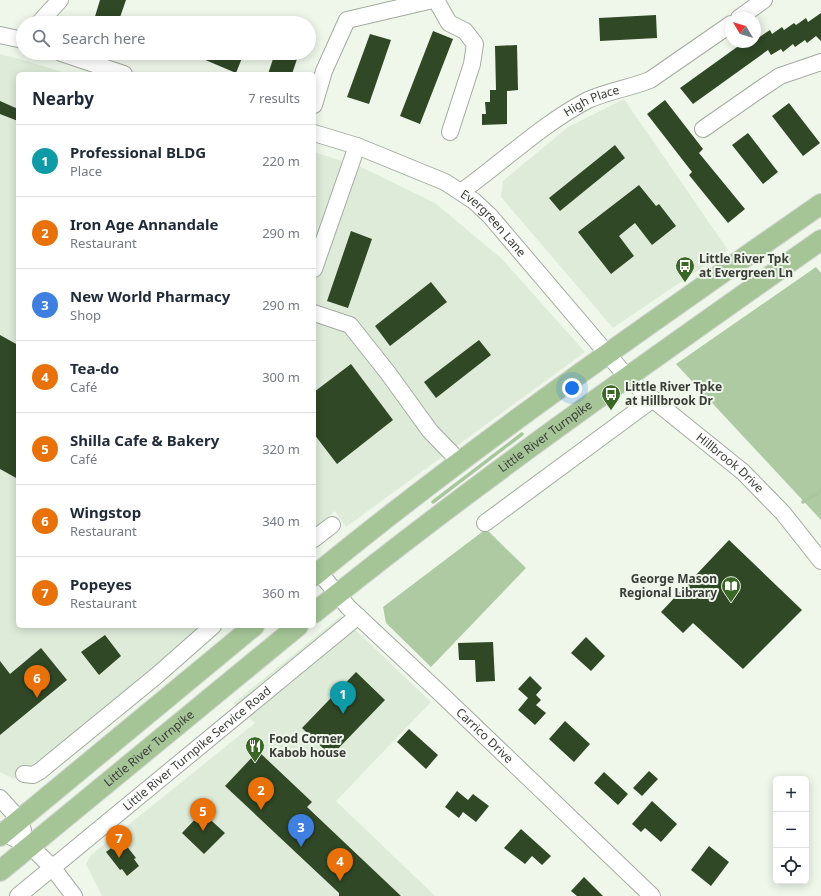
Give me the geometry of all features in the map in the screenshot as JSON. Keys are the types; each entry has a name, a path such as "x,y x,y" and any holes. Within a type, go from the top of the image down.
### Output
{"main road":[{"path":"317,574 460,462 608,353 821,204"},
{"name":"Little River Turnpike","path":"316,611 525,450 821,240"},
{"path":"1,833 252,628"},
{"name":"Little River Turnpike","path":"0,871 64,820 296,628"}],"street":[{"path":"45,16 60,0"},
{"path":"316,97 324,71 347,20 435,0 449,23 465,31 475,44 472,64 450,132"},
{"path":"747,12 764,0"},
{"name":"High Place","path":"461,192 531,137 574,108 614,91 636,86 650,80 725,28"},
{"path":"0,35 16,38"},
{"path":"82,60 118,72"},
{"path":"703,129 780,76 821,62"},
{"name":"Evergreen Lane","path":"316,134 357,146 426,173 445,182 474,201 490,216 627,377"},
{"path":"316,263 357,146"},
{"path":"316,314 350,325 388,373 430,431 460,462"},
{"name":"Hillbrook Drive","path":"627,377 743,472 783,513 821,561"},
{"path":"485,523 653,399"},
{"path":"316,537 332,525"},
{"name":"Carrico Drive","path":"317,574 358,616 652,896"},
{"name":"Little River Turnpike Service Road","path":"18,896 358,616"},
{"path":"24,774 33,775 40,771 155,677 211,628"},
{"path":"0,798 19,819 30,846"},
{"path":"1,833 30,846 52,867 74,896"}],"shaded area":[{"path":"0,54 16,58 16,60 22,60 62,72 16,72 16,628 216,628 165,663 14,779 0,772"},
{"path":"624,99 728,250 613,328 501,197 503,181 568,127"},
{"path":"316,153 361,167 435,203 502,259 585,352 346,527 335,511 316,527"},
{"path":"341,616 431,702 336,801 435,896 102,896 86,864 91,855 255,723 234,703"}],"green space":[{"path":"816,267 821,273 821,520 676,364"},
{"path":"486,529 526,568 431,667 386,623 383,607"}],"building":[{"path":"100,0 126,0 120,16 95,16"},
{"path":"821,13 821,41 816,36 807,43 805,40 795,47 793,44 783,52 781,49 771,55 768,50 693,104 680,88 736,48 761,48 761,36 770,30 772,34 782,27 784,30 794,23 796,25 806,18 808,22"},
{"path":"656,15 657,38 600,41 599,18"},
{"path":"433,31 453,39 420,124 400,116"},
{"path":"370,34 391,40 369,104 347,97"},
{"path":"517,45 518,90 507,91 507,124 482,125 482,114 486,114 485,102 490,102 490,90 496,90 495,46"},
{"path":"205,60 241,60 236,72"},
{"path":"273,60 297,60 293,72 269,72"},
{"path":"665,100 703,149 699,153 745,209 728,223 689,175 692,172 647,114"},
{"path":"0,101 16,108 16,120 0,114"},
{"path":"789,103 820,143 803,156 772,116"},
{"path":"748,133 778,172 763,184 732,145"},
{"path":"615,145 625,158 560,211 549,198"},
{"path":"639,185 656,206 659,204 676,226 652,245 635,223 619,236 634,256 611,274 578,232"},
{"path":"351,231 372,239 348,308 327,301"},
{"path":"431,282 447,302 390,346 375,326"},
{"path":"0,335 16,344 16,478 0,469"},
{"path":"479,340 491,355 436,398 424,382"},
{"path":"351,364 393,420 337,464 316,437 316,390"},
{"name":"George Mason Regional Library","path":"729,540 802,610 743,669 693,623 683,633 661,612"},
{"path":"105,635 121,656 99,675 81,652"},
{"path":"586,637 605,656 591,671 571,653"},
{"path":"493,642 495,681 476,682 475,660 459,660 458,643"},
{"path":"41,648 67,680 0,735 0,661 10,674"},
{"path":"356,672 385,700 331,756 302,728"},
{"path":"530,676 542,688 536,695 541,700 536,705 546,713 535,725 518,710 528,698 518,689"},
{"path":"565,721 590,744 574,762 549,739"},
{"path":"409,729 438,755 426,769 397,742"},
{"path":"258,751 312,802 307,807 401,896 339,896 339,893 225,786"},
{"path":"649,771 658,779 642,796 633,788"},
{"path":"604,772 628,794 618,805 594,783"},
{"path":"457,791 468,800 473,794 489,806 476,822 463,812 459,818 445,807"},
{"path":"652,801 677,824 661,842 645,828 641,832 632,824"},
{"path":"202,812 225,833 204,854 182,833"},
{"path":"521,829 551,856 542,865 532,856 525,864 504,848"},
{"path":"122,840 136,858 134,859 139,866 127,876 122,869 120,870 106,852"},
{"path":"709,846 729,862 711,886 691,870"},
{"path":"584,877 603,896 577,896 571,891"}],"waterway":[{"path":"433,502 522,434"},
{"path":"803,502 821,491"}],"place":[{"name":"Little River Tpk at Evergreen Ln","path":"685,283"},
{"name":"Little River Tpke at Hillbrook Dr","path":"611,411"},
{"name":"George Mason Regional Library","path":"731,603"},
{"name":"Wingstop","path":"37,698"},
{"name":"Professional BLDG","path":"343,714"},
{"name":"Food Corner Kabob house","path":"255,763"},
{"name":"Iron Age Annandale","path":"261,810"},
{"name":"Shilla Cafe & Bakery","path":"203,831"},
{"name":"New World Pharmacy","path":"301,847"},
{"name":"Popeyes","path":"119,858"},
{"name":"Tea-do","path":"340,881"}]}
